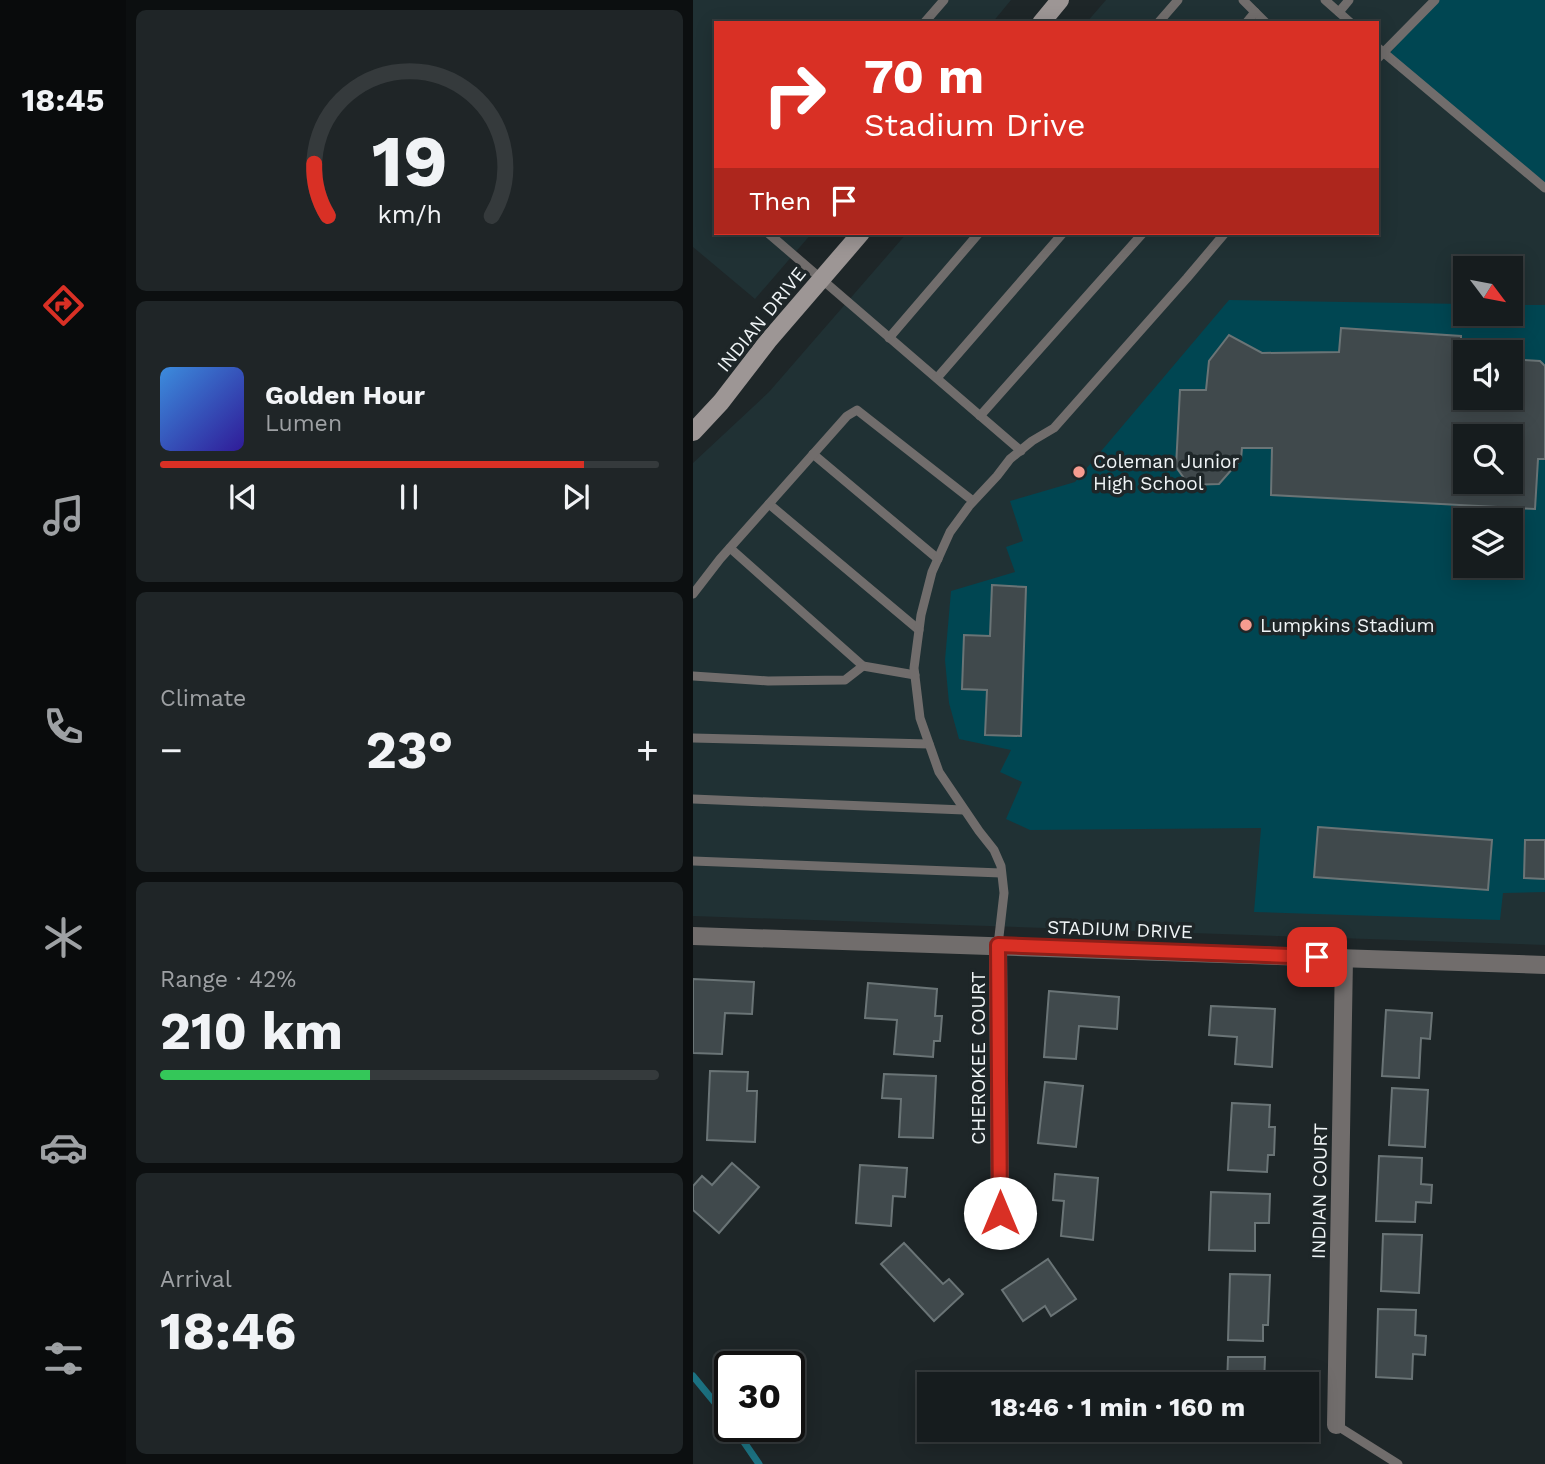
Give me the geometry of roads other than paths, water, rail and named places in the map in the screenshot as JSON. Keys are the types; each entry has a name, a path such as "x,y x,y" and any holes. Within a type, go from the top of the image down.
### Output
{"street":[{"path":"1043,21 1060,0"},
{"name":"INDIAN DRIVE","path":"694,429 721,402 768,341 859,235"},
{"name":"STADIUM DRIVE","path":"693,936 1545,965"},
{"name":"CHEROKEE COURT","path":"998,945 1000,1213"},
{"name":"INDIAN COURT","path":"1336,1425 1344,958"}],"lane":[{"path":"926,21 944,0"},
{"path":"1160,21 1178,0"},
{"path":"1243,0 1264,21"},
{"path":"1325,0 1349,21"},
{"path":"1339,12 1349,0"},
{"path":"1435,0 1379,53 1545,188"},
{"path":"1248,21 1255,12"},
{"path":"770,235 1021,451"},
{"path":"889,338 977,235"},
{"path":"937,379 1061,235"},
{"path":"980,416 1141,235"},
{"path":"998,945 1004,893 1001,866 994,850 939,772 920,718 914,668 932,572 950,532 973,501 1010,459 1054,428 1223,235"},
{"path":"693,594 813,454 847,416 857,410 973,501"},
{"path":"813,454 938,559"},
{"path":"769,504 919,630"},
{"path":"730,548 863,666 915,675"},
{"path":"693,676 768,681 845,680 863,666"},
{"path":"693,738 929,744"},
{"path":"693,799 964,810"},
{"path":"693,861 1001,873"},
{"path":"1336,1425 1398,1464"}],"waterway":[{"path":"693,1376 714,1402"},
{"path":"744,1442 759,1464"}],"place":[{"name":"Coleman Junior High School","path":"1079,472"},
{"name":"Lumpkins Stadium","path":"1246,625"}]}
